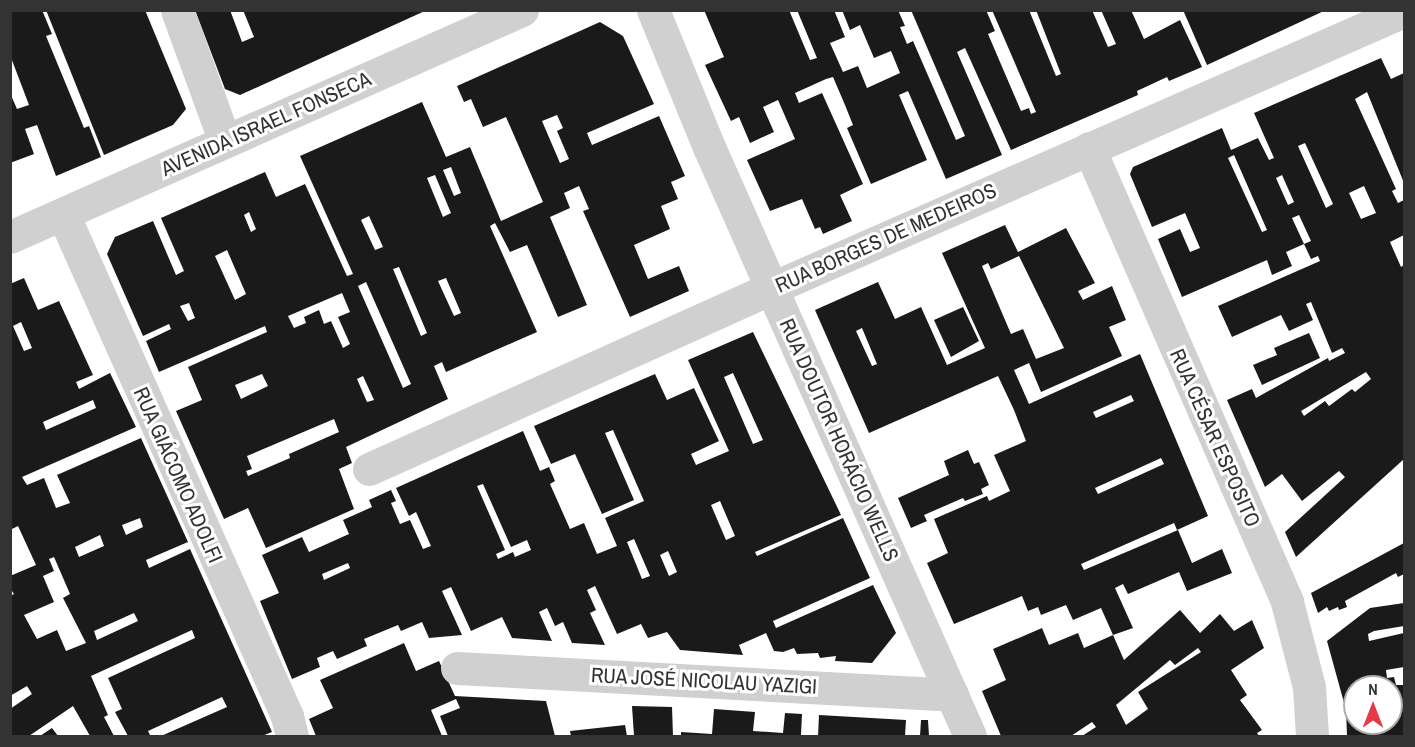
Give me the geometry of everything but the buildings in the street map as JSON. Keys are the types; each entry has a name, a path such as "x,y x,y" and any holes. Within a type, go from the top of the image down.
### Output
{"street":[{"path":"177,10 225,142"},
{"name":"AVENIDA ISRAEL FONSECA","path":"10,237 522,10"},
{"name":"RUA DOUTOR HORÁCIO WELLS","path":"653,10 709,147 970,736"},
{"name":"RUA BORGES DE MEDEIROS","path":"369,469 772,288 1404,11"},
{"name":"RUA CÉSAR ESPOSITO","path":"1089,148 1287,602 1309,687 1312,736"},
{"name":"RUA GIÁCOMO ADOLFI","path":"63,214 287,716 292,736"},
{"name":"RUA JOSÉ NICOLAU YAZIGI","path":"457,668 952,695"}]}
